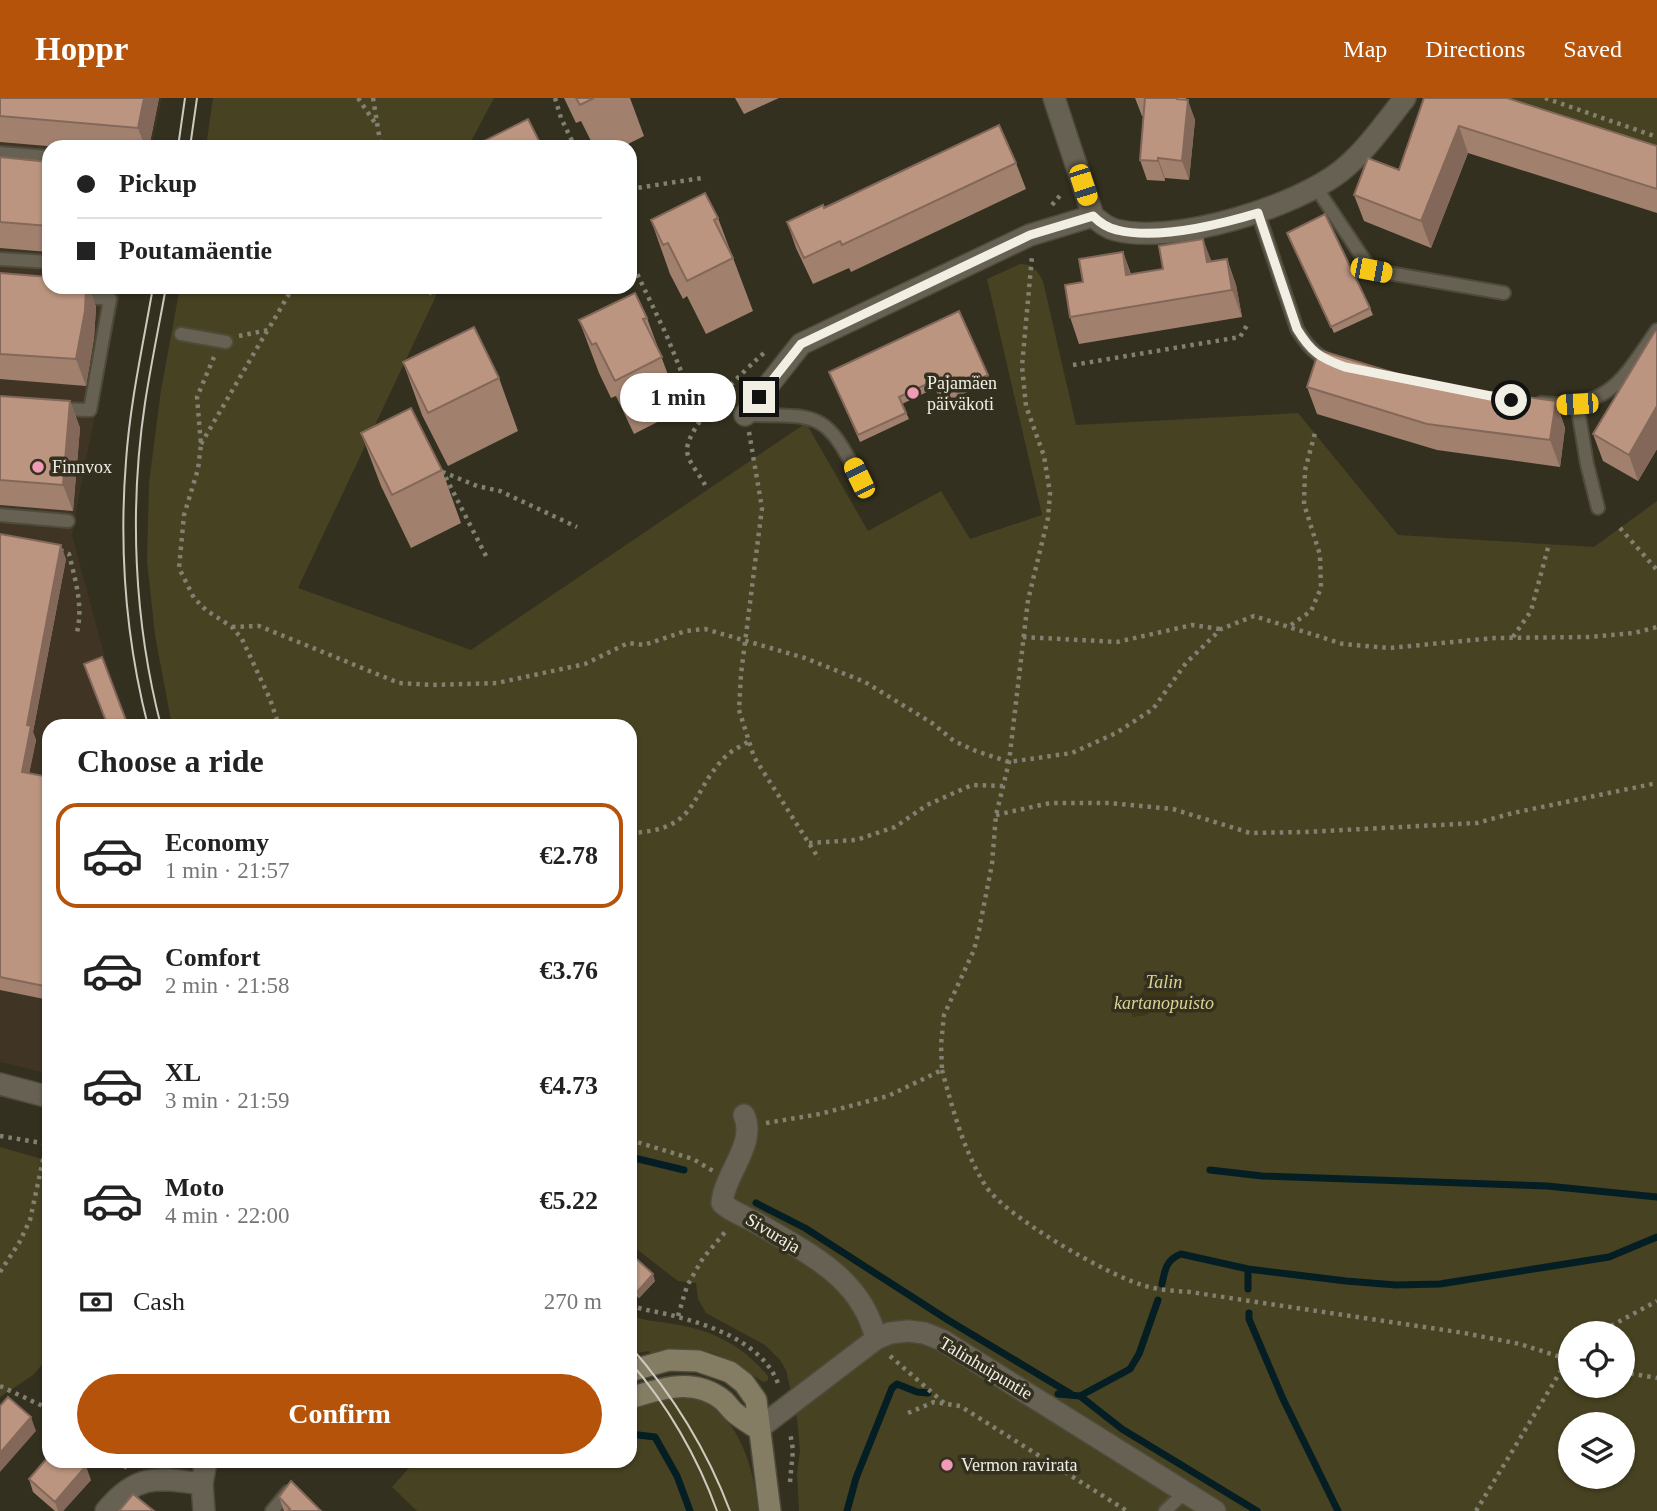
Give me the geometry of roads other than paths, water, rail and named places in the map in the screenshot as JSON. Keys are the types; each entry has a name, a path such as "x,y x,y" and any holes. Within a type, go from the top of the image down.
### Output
{"street":[{"path":"1054,98 1093,216 1108,227 1138,233 1212,225 1258,213 1293,199 1343,169 1367,146 1405,98"},
{"path":"745,415 801,344 1030,235 1093,216"},
{"path":"0,1084 42,1095"},
{"name":"Sivuraja","path":"744,1115 748,1124 747,1137 722,1203 840,1275 863,1304 872,1322 874,1340"},
{"name":"Talinhuipuntie","path":"758,1429 874,1340 890,1333 924,1333 943,1340 1215,1511"},
{"path":"637,1369 669,1360 684,1360 706,1363 730,1372 744,1383 756,1400 770,1511"},
{"path":"637,1396 659,1388 692,1387 723,1401 736,1415 758,1429"},
{"path":"204,1511 202,1484 205,1468"},
{"path":"106,1511 123,1493 139,1482 169,1480 202,1484"}],"lane":[{"path":"0,153 42,156"},
{"path":"1315,186 1371,270 1504,293"},
{"path":"1258,213 1297,329 1308,346 1322,358 1345,367"},
{"path":"0,259 42,262"},
{"path":"51,408 90,410 110,299 69,295"},
{"path":"1522,401 1556,405 1577,404 1604,394 1621,382 1657,330"},
{"path":"181,334 226,342"},
{"path":"1577,404 1598,508"},
{"path":"745,415 801,416 816,420 825,425 842,444 859,478"},
{"path":"0,515 68,521"},
{"path":"272,1511 288,1492"},
{"path":"1165,1511 1185,1492"}],"waterway":[{"path":"637,1159 684,1170"},
{"path":"1210,1170 1262,1176 1547,1186 1657,1197"},
{"path":"756,1203 805,1228 948,1320 1071,1394"},
{"path":"1162,1284 1167,1266 1181,1254 1248,1269 1346,1281 1396,1285 1440,1284 1609,1257 1657,1237"},
{"path":"1248,1269 1248,1289"},
{"path":"1058,1394 1080,1396 1130,1369 1139,1354 1158,1300"},
{"path":"1249,1313 1249,1319 1283,1399 1338,1511"},
{"path":"847,1511 856,1478 892,1388 897,1384 917,1392 928,1393"},
{"path":"1080,1396 1122,1429 1257,1511"},
{"path":"637,1435 655,1437 677,1476 690,1511"}],"tram line":[{"path":"179,140 185,98"},
{"path":"191,140 197,98"},
{"path":"146,719 134,661 126,595 123,528 130,418 152,294"},
{"path":"159,719 140,606 136,524 140,443 165,294"},
{"path":"637,1355 688,1424 711,1466 730,1511"},
{"path":"637,1370 680,1432 701,1471 717,1511"}],"place":[{"name":"Pajamäen päiväkoti","path":"913,393"},
{"name":"Finnvox","path":"38,467"},
{"name":"Vermon ravirata","path":"947,1465"}],"park label":[{"name":"Talin kartanopuisto","path":"1164,992"}]}
